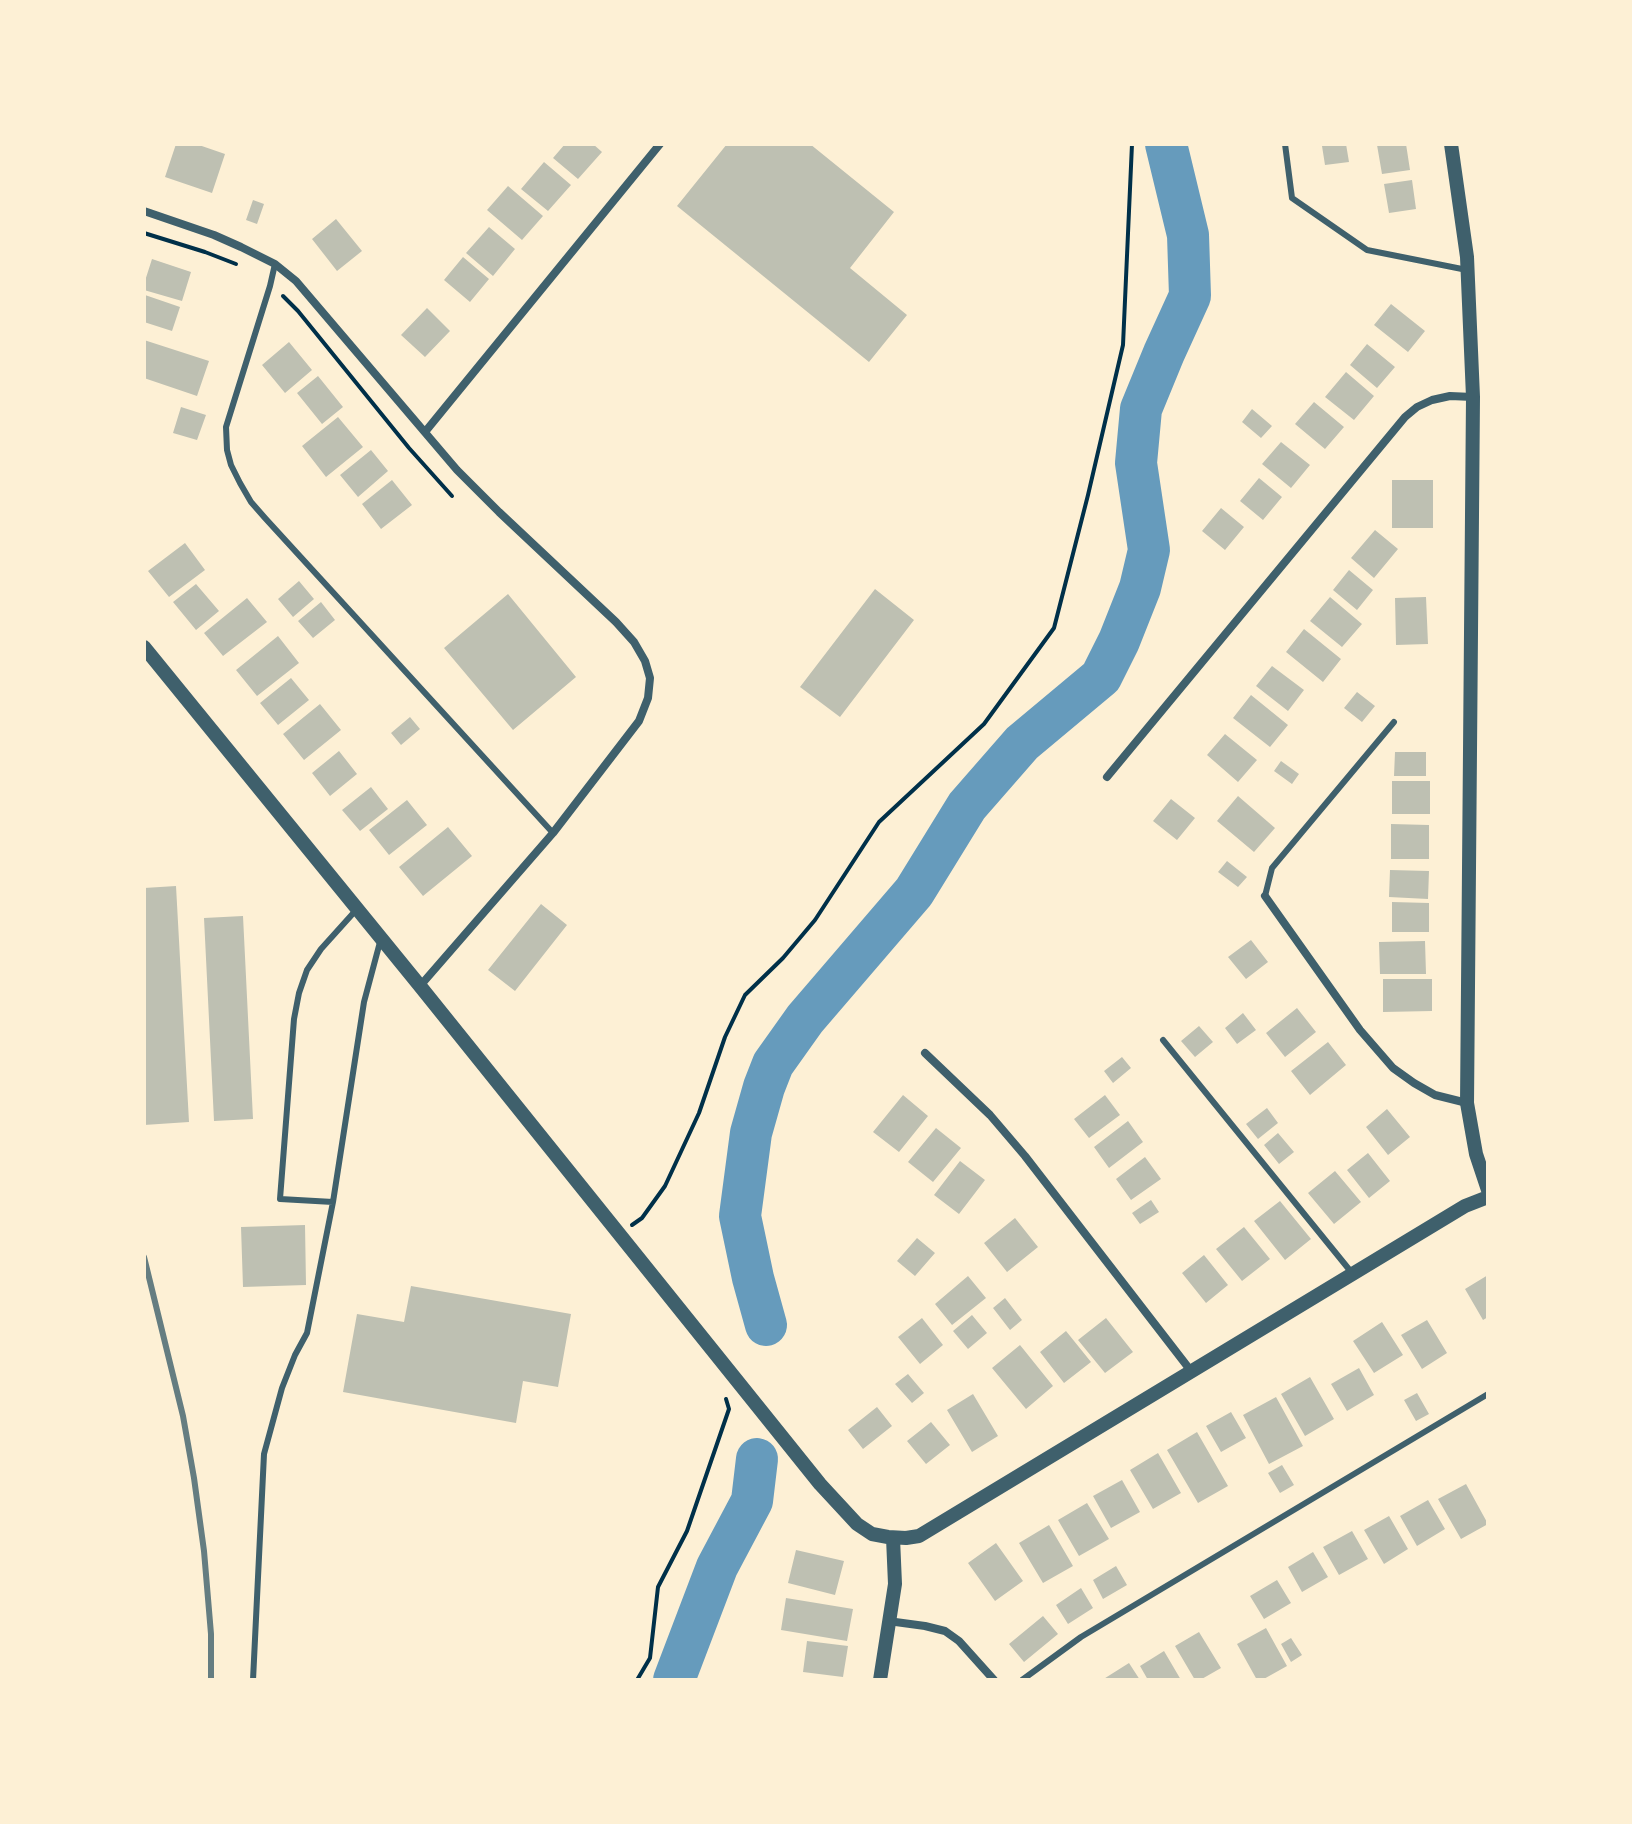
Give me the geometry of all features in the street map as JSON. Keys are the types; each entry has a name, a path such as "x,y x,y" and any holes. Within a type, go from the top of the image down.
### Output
{"street":[{"path":"425,432 660,144"},
{"path":"1451,144 1467,270 1473,397 1467,1103 1476,1154 1488,1190"},
{"path":"144,211 214,235 275,264 296,281 457,470 616,622 634,642 645,661 650,678 648,698 639,721 553,833 420,986"},
{"path":"1107,777 1405,417 1432,400 1450,396 1473,397"},
{"path":"144,647 838,1506 872,1534 893,1538 919,1536 1465,1206 1488,1197"},
{"path":"1265,896 1360,1030 1393,1068 1435,1095 1467,1103"},
{"path":"925,1053 990,1115 1025,1156 1191,1371"},
{"path":"880,1680 895,1584 893,1538"},
{"path":"888,1621 945,1631 959,1641 994,1680"}],"lane":[{"path":"1285,144 1292,198 1367,250 1467,270"},
{"path":"275,264 226,427 231,465 251,502 553,833"},
{"path":"1265,896 1272,868 1394,722"},
{"path":"333,1202 280,1199 294,1019 307,970 321,949 357,909"},
{"path":"253,1680 264,1454 282,1388 307,1333 333,1202 364,1002 381,938"},
{"path":"1163,1040 1352,1274"},
{"path":"1022,1680 1081,1637 1488,1394"}],"path":[{"path":"620,1235 642,1218 665,1186 699,1113 725,1037 745,995 783,958 815,920 879,822 984,724 1054,628 1123,345 1132,144"},
{"path":"144,233 242,267"},
{"path":"270,286 298,311 452,496"},
{"path":"637,1680 650,1658 658,1587 687,1531 729,1409 726,1398"}],"building":[{"path":"176,144 196,144 225,154 212,193 165,177"},
{"path":"565,144 593,144 602,152 578,179 553,158"},
{"path":"727,144 810,144 894,212 850,268 907,315 869,362 677,206"},
{"path":"1346,144 1349,162 1325,165 1322,146"},
{"path":"1406,144 1410,170 1382,174 1377,145"},
{"path":"544,162 571,185 548,211 521,189"},
{"path":"1412,180 1416,209 1389,213 1384,184"},
{"path":"508,186 543,216 522,240 487,210"},
{"path":"253,200 264,204 257,224 246,220"},
{"path":"336,219 362,251 337,271 312,239"},
{"path":"489,227 515,249 493,276 466,253"},
{"path":"463,257 489,279 470,302 444,280"},
{"path":"152,259 191,272 182,301 144,290"},
{"path":"145,295 180,307 172,331 144,322"},
{"path":"1391,304 1425,331 1408,352 1374,325"},
{"path":"427,308 450,331 425,357 401,335"},
{"path":"144,340 209,361 197,396 144,378"},
{"path":"289,342 312,370 285,393 262,365"},
{"path":"1367,344 1395,367 1377,388 1350,365"},
{"path":"1346,372 1374,396 1354,420 1325,397"},
{"path":"318,376 343,407 322,424 297,393"},
{"path":"1314,402 1344,427 1325,449 1295,424"},
{"path":"181,407 206,415 197,440 173,433"},
{"path":"1252,409 1272,426 1261,438 1242,422"},
{"path":"338,417 363,447 326,477 302,446"},
{"path":"1281,442 1310,465 1291,488 1262,464"},
{"path":"371,450 388,471 358,497 340,475"},
{"path":"1259,478 1282,497 1263,520 1240,501"},
{"path":"392,480 412,505 381,529 362,504"},
{"path":"1392,480 1433,480 1433,528 1392,528"},
{"path":"1221,508 1244,527 1225,550 1202,531"},
{"path":"1375,530 1398,549 1374,578 1351,558"},
{"path":"185,543 205,570 169,597 148,571"},
{"path":"1349,570 1373,590 1357,610 1333,590"},
{"path":"299,581 314,599 293,617 278,599"},
{"path":"196,584 219,611 196,630 173,602"},
{"path":"875,589 914,620 840,717 800,687"},
{"path":"508,594 576,677 513,730 444,648"},
{"path":"1330,597 1362,624 1342,647 1310,621"},
{"path":"1426,597 1428,644 1396,645 1395,598"},
{"path":"247,598 267,622 223,656 204,633"},
{"path":"321,602 335,620 313,638 298,621"},
{"path":"1304,629 1341,659 1323,682 1286,652"},
{"path":"278,636 299,663 257,696 236,670"},
{"path":"1272,666 1304,690 1288,711 1256,686"},
{"path":"291,678 309,700 278,725 260,703"},
{"path":"1357,692 1375,706 1362,722 1344,708"},
{"path":"1251,695 1288,725 1270,747 1233,718"},
{"path":"320,704 341,730 304,760 283,734"},
{"path":"410,717 420,729 401,745 391,733"},
{"path":"1225,734 1257,760 1238,782 1207,755"},
{"path":"339,751 357,774 330,796 312,773"},
{"path":"1395,752 1426,752 1426,776 1394,776"},
{"path":"1281,761 1299,774 1292,784 1274,771"},
{"path":"1392,781 1430,781 1430,814 1392,814"},
{"path":"371,787 388,809 360,831 342,810"},
{"path":"1238,796 1275,828 1254,852 1217,821"},
{"path":"1171,799 1195,818 1177,840 1153,821"},
{"path":"407,800 427,825 389,855 369,830"},
{"path":"1391,824 1429,825 1429,859 1391,859"},
{"path":"448,827 472,856 423,896 399,867"},
{"path":"1227,861 1247,877 1238,887 1218,872"},
{"path":"1390,870 1429,871 1428,899 1389,897"},
{"path":"176,886 189,1122 144,1125 144,888"},
{"path":"1392,902 1429,903 1429,932 1392,932"},
{"path":"541,904 567,925 515,991 488,970"},
{"path":"243,916 253,1119 214,1121 204,918"},
{"path":"1251,940 1268,962 1246,979 1228,957"},
{"path":"1425,941 1426,974 1380,974 1379,942"},
{"path":"1383,979 1432,979 1432,1011 1383,1012"},
{"path":"1297,1008 1316,1032 1285,1057 1266,1033"},
{"path":"1243,1013 1256,1030 1237,1044 1225,1028"},
{"path":"1199,1026 1213,1042 1195,1057 1181,1041"},
{"path":"1328,1042 1346,1065 1310,1095 1291,1071"},
{"path":"1122,1057 1131,1068 1113,1083 1104,1071"},
{"path":"903,1095 928,1116 899,1152 873,1132"},
{"path":"1105,1095 1120,1115 1089,1138 1074,1119"},
{"path":"1267,1108 1278,1123 1258,1139 1246,1124"},
{"path":"1387,1109 1410,1137 1388,1155 1366,1127"},
{"path":"1128,1121 1143,1142 1109,1168 1094,1147"},
{"path":"936,1128 961,1148 933,1182 908,1162"},
{"path":"1278,1133 1294,1152 1279,1164 1264,1145"},
{"path":"1368,1153 1390,1181 1369,1198 1347,1170"},
{"path":"1145,1157 1161,1179 1131,1200 1116,1179"},
{"path":"960,1161 985,1180 959,1214 934,1195"},
{"path":"1335,1171 1361,1202 1334,1224 1308,1193"},
{"path":"1151,1200 1159,1212 1140,1224 1132,1213"},
{"path":"1280,1201 1311,1239 1285,1260 1254,1221"},
{"path":"1015,1218 1038,1247 1007,1272 984,1243"},
{"path":"305,1225 306,1285 243,1287 241,1227"},
{"path":"1244,1227 1270,1259 1242,1281 1216,1249"},
{"path":"917,1238 935,1253 915,1276 897,1261"},
{"path":"1204,1255 1228,1285 1206,1303 1182,1273"},
{"path":"1488,1275 1488,1317 1483,1320 1465,1289"},
{"path":"968,1276 986,1298 952,1325 935,1304"},
{"path":"411,1286 571,1314 558,1387 523,1381 516,1423 343,1392 357,1314 404,1322"},
{"path":"1005,1298 1022,1320 1010,1330 993,1308"},
{"path":"972,1315 987,1333 968,1349 953,1331"},
{"path":"922,1318 943,1345 920,1364 898,1337"},
{"path":"1106,1318 1133,1352 1105,1373 1078,1340"},
{"path":"1427,1320 1447,1353 1422,1369 1401,1335"},
{"path":"1382,1322 1403,1355 1374,1373 1353,1341"},
{"path":"1066,1331 1091,1362 1064,1383 1040,1352"},
{"path":"1020,1345 1053,1386 1026,1409 992,1368"},
{"path":"1359,1368 1374,1395 1347,1411 1331,1384"},
{"path":"908,1374 924,1393 912,1403 895,1384"},
{"path":"1310,1377 1334,1419 1305,1436 1281,1394"},
{"path":"1417,1393 1429,1414 1416,1421 1404,1400"},
{"path":"973,1394 998,1436 972,1452 947,1410"},
{"path":"1276,1397 1303,1446 1269,1464 1243,1415"},
{"path":"877,1407 892,1426 863,1449 848,1430"},
{"path":"1231,1412 1246,1438 1221,1452 1206,1426"},
{"path":"931,1422 950,1445 926,1464 907,1441"},
{"path":"1197,1432 1228,1486 1198,1503 1167,1450"},
{"path":"1158,1453 1181,1493 1153,1509 1130,1470"},
{"path":"1282,1465 1294,1485 1280,1493 1268,1473"},
{"path":"1122,1480 1140,1512 1111,1528 1093,1496"},
{"path":"1466,1484 1488,1524 1461,1539 1438,1499"},
{"path":"1428,1500 1445,1529 1417,1546 1400,1516"},
{"path":"1087,1503 1109,1539 1079,1556 1058,1520"},
{"path":"1389,1516 1408,1549 1384,1564 1364,1530"},
{"path":"1049,1525 1073,1566 1043,1583 1019,1543"},
{"path":"1352,1531 1368,1559 1339,1575 1323,1547"},
{"path":"996,1543 1023,1581 995,1601 968,1563"},
{"path":"796,1550 844,1561 835,1595 788,1583"},
{"path":"1313,1552 1328,1577 1302,1592 1288,1567"},
{"path":"1116,1566 1127,1585 1103,1599 1093,1580"},
{"path":"1277,1580 1291,1603 1264,1619 1250,1596"},
{"path":"1081,1588 1093,1608 1068,1624 1056,1605"},
{"path":"786,1598 853,1609 847,1641 781,1630"},
{"path":"1043,1616 1058,1634 1024,1662 1009,1644"},
{"path":"1266,1628 1287,1666 1257,1680 1237,1644"},
{"path":"1199,1632 1221,1668 1195,1680 1175,1646"},
{"path":"1291,1638 1302,1655 1291,1662 1281,1644"},
{"path":"807,1641 848,1646 843,1677 803,1672"},
{"path":"1164,1651 1181,1680 1148,1680 1140,1666"},
{"path":"1129,1663 1140,1680 1102,1680"}],"waterway":[{"path":"766,1325 740,1216 751,1133 773,1064 805,1019 914,892 967,806 1022,743 1101,677 1140,588 1149,550 1136,463 1141,409 1190,296 1188,235 1166,144"},
{"path":"674,1680 717,1567 752,1501 757,1459"}],"railway":[{"path":"144,1257 183,1416 194,1478 211,1634 211,1680"}]}
